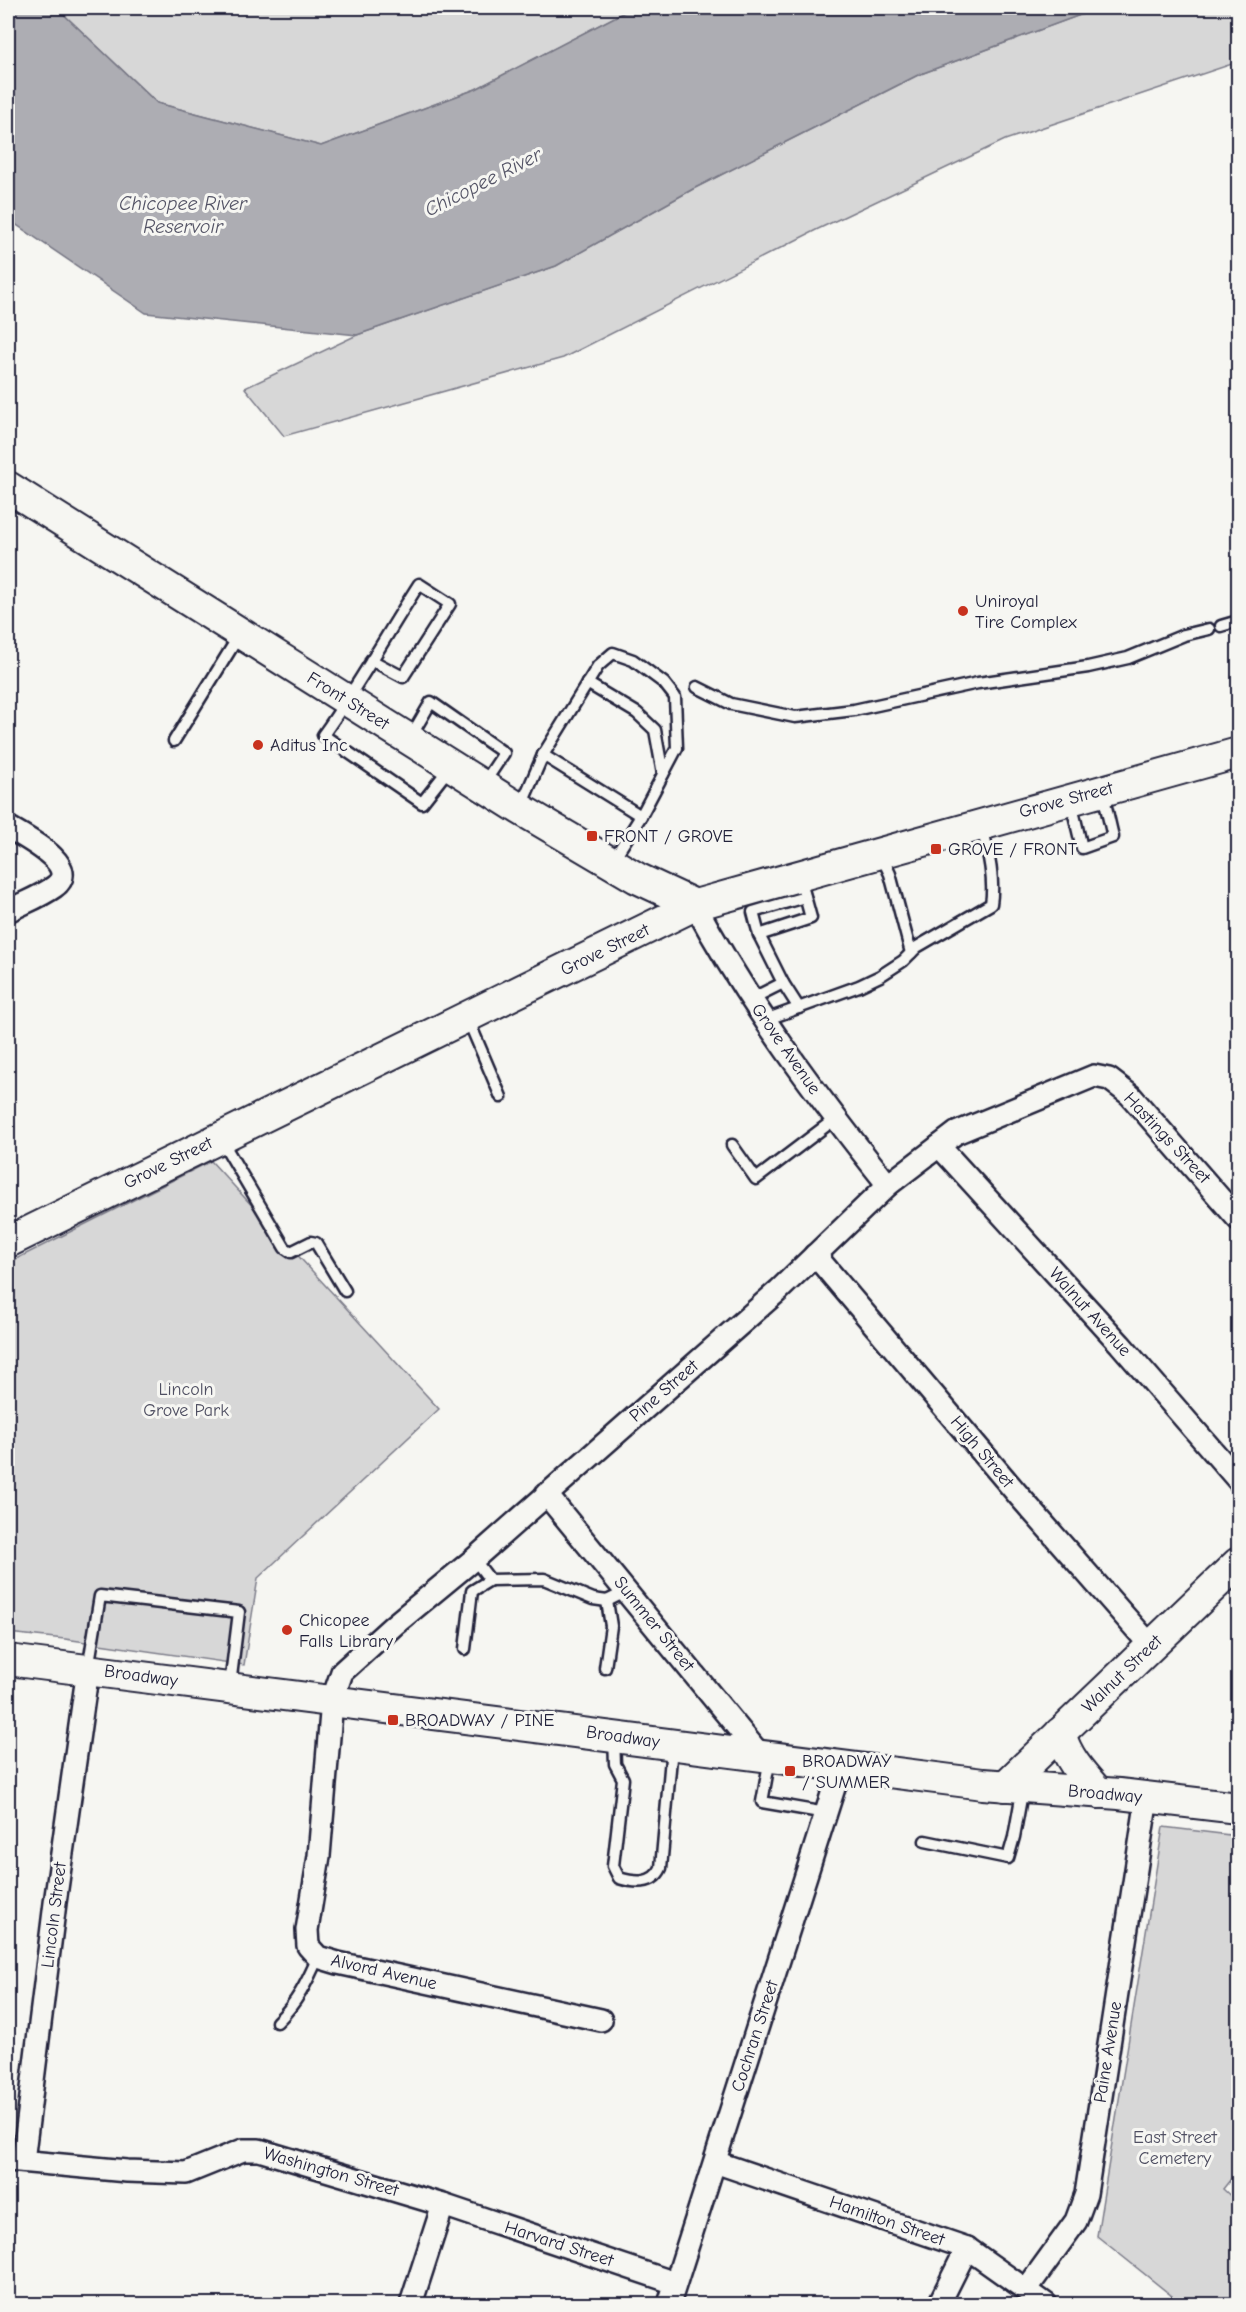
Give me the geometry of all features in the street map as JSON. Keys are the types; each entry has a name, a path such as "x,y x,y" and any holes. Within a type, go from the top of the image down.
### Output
{"main road":[{"name":"Front Street","path":"8,488 482,786 612,863 695,905"},
{"name":"Grove Street","path":"8,1242 695,905 802,886 879,852 1102,790 1234,759"},
{"name":"Walnut Street","path":"1014,1786 1060,1733 1239,1563"},
{"name":"Broadway","path":"8,1660 766,1757 1239,1809"},
{"path":"1060,1733 1065,1750 1074,1766 1099,1793"}],"street":[{"path":"8,827 56,858 62,868 57,886 8,911"},
{"name":"Grove Avenue","path":"695,905 726,963 765,1020 835,1119 888,1185"},
{"name":"Hastings Street","path":"1018,1107 1094,1076 1109,1079 1130,1095 1239,1219"},
{"name":"Pine Street","path":"332,1701 342,1672 770,1298 888,1185 956,1133 1018,1107"},
{"name":"Walnut Avenue","path":"939,1146 1120,1344 1239,1480"},
{"name":"High Street","path":"815,1255 1020,1497 1151,1646"},
{"name":"Summer Street","path":"546,1494 766,1757"},
{"name":"Lincoln Street","path":"15,2161 88,1669"},
{"name":"Alvord Avenue","path":"332,1701 319,1856 307,1930 308,1946 318,1957 338,1963 601,2020"},
{"name":"Cochran Street","path":"669,2304 841,1766"},
{"name":"Paine Avenue","path":"1026,2290 1076,2221 1086,2194 1147,1798"},
{"name":"Washington Street","path":"15,2161 127,2171 186,2172 243,2150 259,2150 442,2205"},
{"name":"Hamilton Street","path":"715,2162 967,2248 1046,2304"},
{"path":"411,2304 442,2205"},
{"name":"Harvard Street","path":"442,2205 675,2283"},
{"path":"939,2304 967,2248"}],"lane":[{"path":"371,660 403,677 450,604 419,584 323,735 422,802 451,766"},
{"path":"1221,626 1239,621"},
{"path":"697,687 731,705 795,717 854,710 978,683 1088,667 1128,658 1184,635 1209,629"},
{"path":"174,741 240,634"},
{"path":"520,809 543,755 598,666 613,653 633,660 664,683 675,697 677,748 641,816 612,863"},
{"path":"587,683 637,713 655,730 663,774"},
{"path":"409,739 431,702 504,753 482,786"},
{"path":"543,755 641,816"},
{"path":"1071,799 1082,848 1113,837 1102,790"},
{"path":"765,1020 859,986 879,976 917,947 991,904 993,892 981,824"},
{"path":"879,852 890,874 911,953"},
{"path":"759,935 811,918 802,886 753,912 759,935 783,983 799,1008"},
{"path":"751,999 783,983"},
{"path":"467,1017 501,1097"},
{"path":"732,1145 756,1179 835,1119"},
{"path":"220,1138 285,1248 291,1252 311,1242 316,1243 345,1291"},
{"path":"474,1559 490,1580"},
{"path":"465,1649 472,1592 490,1580 544,1579 593,1599 607,1601 627,1591"},
{"path":"88,1669 100,1596 239,1612 230,1688"},
{"path":"605,1668 611,1626 607,1601"},
{"path":"614,1736 615,1764 623,1779 613,1866 619,1878 632,1882 647,1881 657,1876 661,1868 672,1744"},
{"path":"766,1757 762,1802 826,1813"},
{"path":"925,1841 1008,1858 1014,1837 1014,1786"},
{"path":"277,2022 292,2008 306,1985 318,1957"}],"green space":[{"path":"57,8 632,8 476,89 321,146 157,103"},
{"path":"1099,8 1238,8 1238,62 1005,140 816,230 563,358 284,436 245,388 357,335 556,266 693,189 918,75"},
{"name":"Lincoln Grove Park","path":"211,1161 439,1409 258,1578 244,1665 8,1633 8,1263"},
{"name":"East Street Cemetery","path":"1163,1827 1238,1836 1238,2170 1223,2189 1238,2203 1238,2304 1182,2304 1097,2236"}],"water":[{"name":"Chicopee River Reservoir","path":"8,8 57,8 157,103 321,146 476,89 632,8 1099,8 918,75 693,189 556,266 357,335 146,313 8,219"}],"place":[{"name":"Uniroyal Tire Complex","path":"963,611"},
{"name":"Aditus Inc","path":"258,745"},
{"name":"FRONT / GROVE","path":"592,836"},
{"name":"GROVE / FRONT","path":"936,849"},
{"name":"Chicopee Falls Library","path":"287,1630"},
{"name":"BROADWAY / PINE","path":"393,1720"},
{"name":"BROADWAY / SUMMER","path":"790,1771"}],"water label":[{"name":"Chicopee River","path":"483,182"}]}
